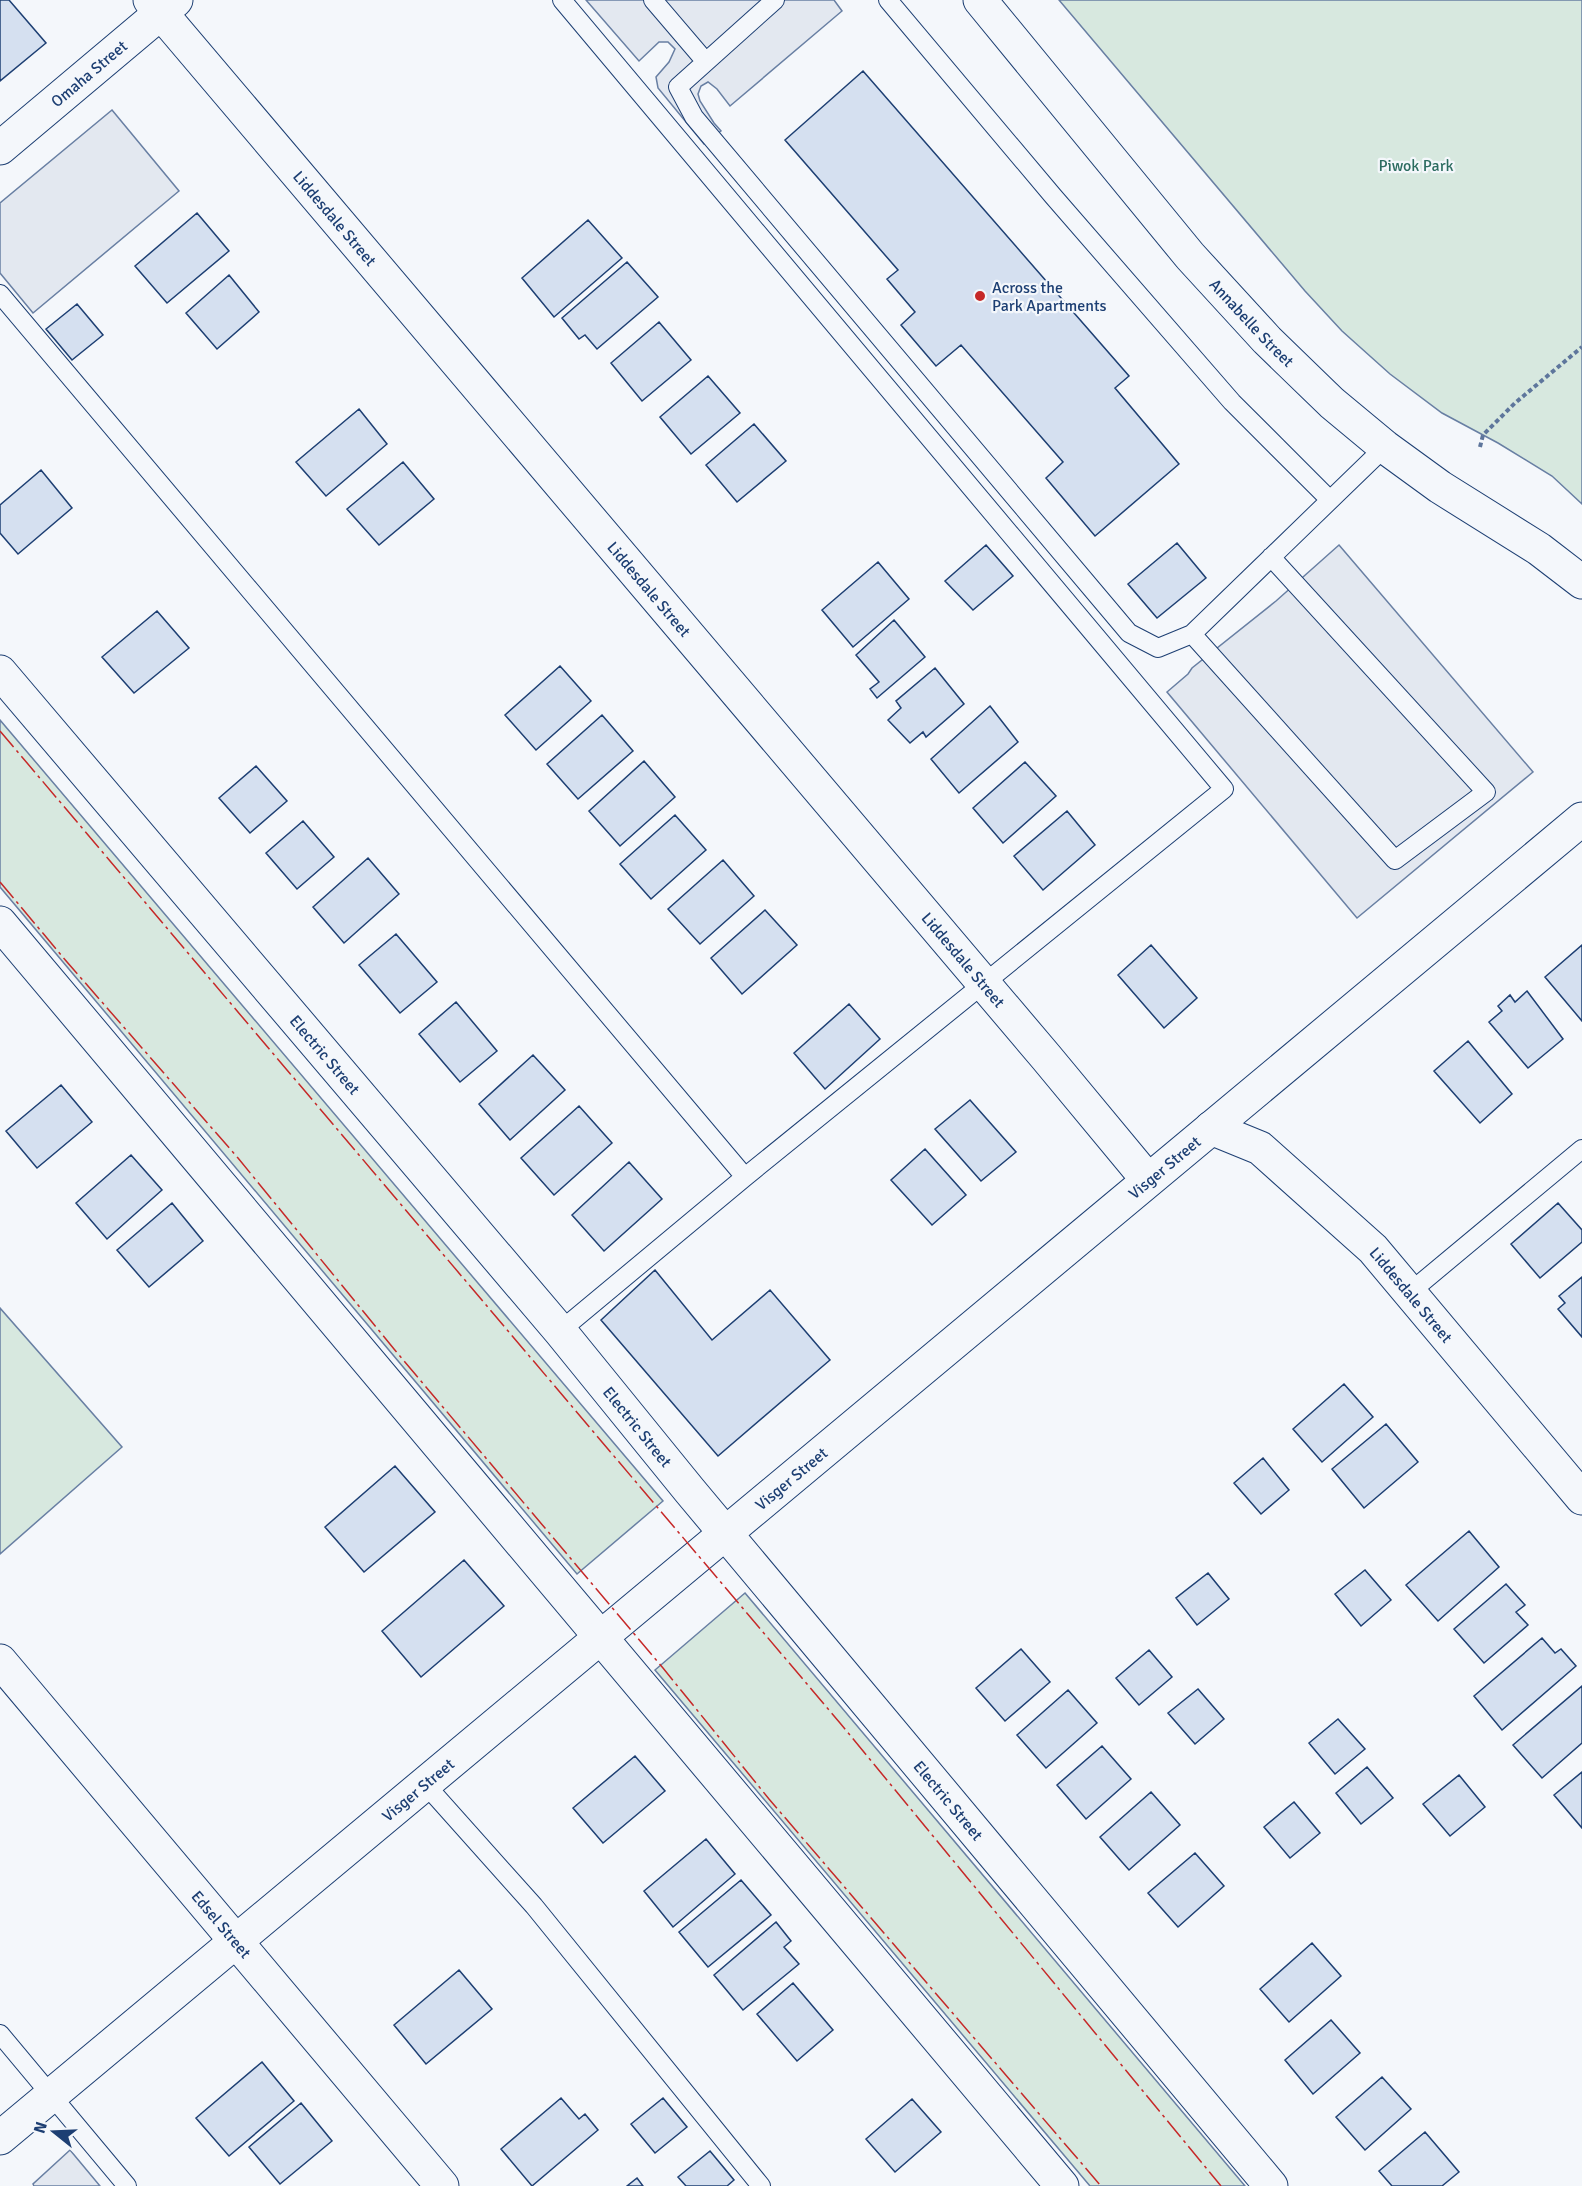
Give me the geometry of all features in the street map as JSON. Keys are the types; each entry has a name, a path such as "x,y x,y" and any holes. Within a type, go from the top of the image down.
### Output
{"street":[{"name":"Annabelle Street","path":"980,0 1190,256 1267,340 1332,403 1385,447 1440,487 1539,549 1582,582"},
{"name":"Liddesdale Street","path":"162,4 1148,1180"},
{"name":"Omaha Street","path":"0,148 162,4"},
{"name":"Electric Street","path":"0,672 560,1331 726,1534 1271,2186"},
{"name":"Visger Street","path":"0,2138 1582,819"},
{"path":"0,923 1062,2186"},
{"name":"Liddesdale Street","path":"1211,1128 1260,1148 1373,1249 1582,1498"},
{"name":"Edsel Street","path":"0,1661 442,2186"}],"lane":[{"path":"560,1331 745,1177 1224,789 562,0"},
{"path":"653,0 706,62"},
{"path":"775,0 678,87 694,117 1129,633 1158,648 1192,634 1385,447"},
{"path":"888,0 1053,196 1232,402 1330,500"},
{"path":"0,294 745,1177"},
{"path":"1192,634 1395,860 1486,792 1271,556"},
{"path":"1409,1293 1582,1149"},
{"path":"425,1784 534,1906 761,2186"},
{"path":"0,2034 127,2186"}],"path":[{"path":"1480,447 1483,435 1515,403 1582,347"}],"green space":[{"name":"Piwok Park","path":"1059,0 1582,0 1582,504 1552,476 1442,413 1390,374 1342,331 1305,291"},
{"path":"0,720 663,1501 577,1574 0,887"},
{"path":"0,1308 122,1447 0,1554"},
{"path":"745,1593 1245,2186 1090,2186 655,1670"}],"shaded area":[{"path":"586,0 834,0 842,11 730,106 717,89 708,82 701,86 698,94 700,101 721,131 704,144 658,88 656,77 669,62 675,49 668,42 659,42 639,61"},
{"path":"112,110 179,191 33,313 0,273 0,203"},
{"path":"1339,545 1533,772 1357,918 1167,692 1192,668 1276,601"},
{"path":"70,2150 100,2186 34,2186 33,2184"}],"building":[{"path":"0,0 9,0 46,43 0,81"},
{"name":"Across the Park Apartments","path":"863,71 1129,376 1115,388 1179,464 1095,536 1046,478 1063,462 961,345 936,366 901,325 915,312 887,279 898,270 785,140"},
{"path":"197,213 229,251 167,303 135,266"},
{"path":"588,220 622,258 554,317 522,278"},
{"path":"627,262 658,297 597,349 585,335 579,339 562,318"},
{"path":"229,275 259,312 217,349 186,313"},
{"path":"77,304 103,335 72,360 46,329"},
{"path":"659,322 691,360 642,401 611,363"},
{"path":"708,376 740,413 691,454 660,417"},
{"path":"359,409 387,444 326,496 296,462"},
{"path":"754,424 786,461 737,502 706,465"},
{"path":"403,462 434,499 379,545 347,509"},
{"path":"41,470 72,508 18,554 0,533 0,505"},
{"path":"1177,543 1206,578 1157,618 1128,584"},
{"path":"986,545 1013,576 973,610 945,581"},
{"path":"878,562 909,599 853,647 822,610"},
{"path":"157,611 189,648 134,693 102,657"},
{"path":"894,620 925,657 877,698 870,689 879,682 856,655"},
{"path":"560,666 591,701 536,750 505,715"},
{"path":"935,668 964,704 926,737 923,732 910,743 888,720 901,708 896,701"},
{"path":"990,706 1018,742 959,793 931,759"},
{"path":"602,715 633,751 578,799 547,764"},
{"path":"644,761 675,797 620,846 589,811"},
{"path":"1025,762 1056,796 1003,843 973,808"},
{"path":"256,766 287,801 250,833 219,798"},
{"path":"1067,811 1095,845 1043,890 1014,856"},
{"path":"675,815 706,850 651,899 620,864"},
{"path":"303,821 334,857 297,889 266,853"},
{"path":"368,858 399,894 344,943 313,907"},
{"path":"723,860 754,896 700,944 668,909"},
{"path":"765,910 797,945 742,994 711,958"},
{"path":"396,934 437,982 400,1013 359,965"},
{"path":"1151,945 1197,998 1164,1028 1118,975"},
{"path":"1582,945 1582,1021 1545,977"},
{"path":"1527,991 1563,1039 1528,1068 1489,1022 1502,1011 1498,1006 1510,995 1515,1002"},
{"path":"456,1002 497,1051 460,1082 419,1034"},
{"path":"849,1004 880,1039 825,1089 794,1053"},
{"path":"1468,1041 1512,1094 1480,1123 1434,1071"},
{"path":"533,1055 565,1090 510,1140 479,1104"},
{"path":"61,1085 92,1122 37,1168 6,1131"},
{"path":"970,1100 1016,1152 981,1181 935,1129"},
{"path":"579,1106 612,1143 554,1195 521,1158"},
{"path":"925,1149 966,1195 932,1225 891,1180"},
{"path":"131,1155 162,1190 107,1239 76,1203"},
{"path":"629,1162 662,1199 604,1251 572,1215"},
{"path":"172,1203 203,1241 149,1287 117,1250"},
{"path":"1558,1203 1582,1230 1582,1242 1540,1278 1511,1244"},
{"path":"655,1270 712,1340 770,1290 830,1360 718,1456 601,1320"},
{"path":"1582,1277 1582,1337 1558,1309 1565,1303 1559,1296"},
{"path":"1344,1384 1373,1417 1322,1462 1293,1429"},
{"path":"1386,1424 1418,1462 1364,1508 1332,1469"},
{"path":"1263,1458 1289,1490 1261,1514 1234,1483"},
{"path":"395,1466 435,1512 364,1572 325,1527"},
{"path":"1469,1531 1499,1567 1438,1621 1406,1585"},
{"path":"464,1560 504,1606 421,1677 382,1631"},
{"path":"1365,1570 1391,1600 1361,1626 1335,1594"},
{"path":"1208,1573 1229,1599 1197,1625 1176,1598"},
{"path":"1506,1584 1525,1605 1516,1612 1528,1625 1484,1663 1454,1629"},
{"path":"1542,1638 1555,1653 1561,1649 1576,1666 1502,1730 1474,1696"},
{"path":"1021,1649 1050,1682 1005,1721 976,1688"},
{"path":"1149,1650 1172,1677 1139,1705 1116,1678"},
{"path":"1582,1686 1582,1743 1542,1778 1513,1745"},
{"path":"1198,1689 1224,1719 1195,1744 1168,1713"},
{"path":"1068,1690 1097,1723 1046,1768 1017,1735"},
{"path":"1338,1719 1365,1749 1335,1774 1309,1743"},
{"path":"1102,1746 1131,1779 1086,1819 1057,1785"},
{"path":"635,1756 665,1791 603,1843 573,1808"},
{"path":"1367,1767 1393,1798 1361,1824 1336,1793"},
{"path":"1582,1772 1582,1828 1554,1795"},
{"path":"1459,1775 1485,1807 1450,1836 1423,1804"},
{"path":"1151,1792 1180,1825 1129,1870 1100,1837"},
{"path":"1294,1802 1320,1833 1290,1858 1264,1827"},
{"path":"706,1839 735,1874 673,1927 644,1891"},
{"path":"1195,1853 1224,1886 1178,1927 1148,1893"},
{"path":"741,1880 771,1915 708,1967 679,1932"},
{"path":"776,1922 791,1941 784,1947 799,1964 743,2010 714,1975"},
{"path":"1312,1943 1341,1976 1289,2022 1260,1989"},
{"path":"459,1970 492,2009 426,2064 394,2025"},
{"path":"793,1983 833,2030 797,2061 757,2014"},
{"path":"1331,2020 1360,2053 1313,2094 1285,2060"},
{"path":"262,2062 294,2101 229,2156 196,2118"},
{"path":"1382,2077 1411,2109 1365,2150 1336,2117"},
{"path":"561,2098 579,2119 585,2114 598,2130 532,2186 501,2149"},
{"path":"663,2098 687,2127 655,2153 631,2124"},
{"path":"912,2099 941,2132 895,2172 866,2139"},
{"path":"301,2103 332,2141 280,2184 249,2147"},
{"path":"1425,2132 1459,2172 1442,2186 1392,2186 1379,2171"},
{"path":"710,2151 734,2180 727,2186 686,2186 678,2177"},
{"path":"637,2178 643,2186 627,2186"}],"power":[{"path":"0,731 840,1723 1221,2186"},
{"path":"0,882 238,1158 394,1349 663,1668 769,1799 1101,2186"}],"place":[{"name":"Across the Park Apartments","path":"980,296"}]}
